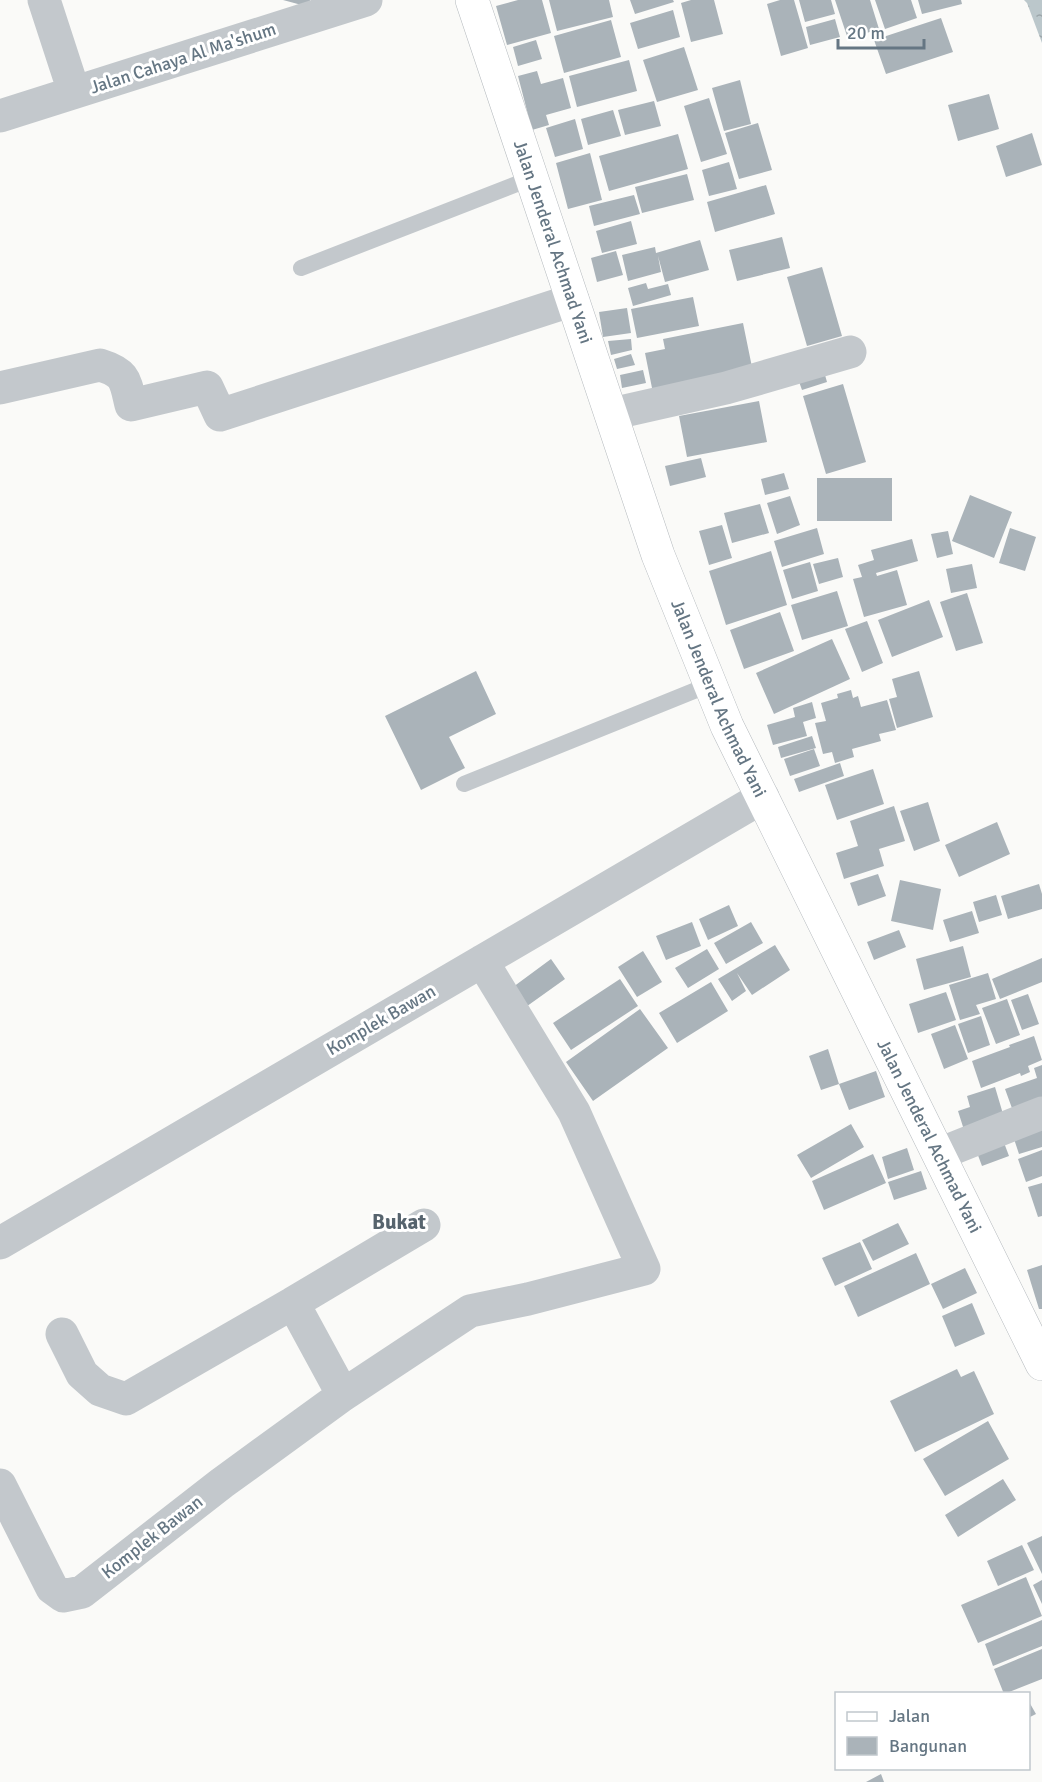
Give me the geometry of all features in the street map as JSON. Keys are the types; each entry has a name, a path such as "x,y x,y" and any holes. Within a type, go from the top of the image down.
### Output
{"main road":[{"name":"Jalan Jenderal Achmad Yani","path":"472,0 658,555 727,726 1042,1364"}],"street":[{"path":"44,0 74,92"},
{"name":"Jalan Cahaya Al Ma'shum","path":"0,116 366,0"},
{"path":"0,388 100,364 116,369 125,378 131,405 207,387 220,415 573,300"},
{"path":"611,414 726,388 850,352"},
{"name":"Komplek Bawan","path":"0,1243 763,797"},
{"name":"Komplek Bawan","path":"0,1485 52,1588 63,1596 82,1592 222,1484 343,1395 471,1311 644,1269 574,1112 482,962"},
{"path":"939,1154 1042,1113"},
{"path":"63,1334 82,1374 100,1390 126,1399 424,1225"},
{"path":"293,1303 343,1395"}],"lane":[{"path":"301,268 532,178"},
{"path":"464,783 711,684"}],"water":[{"path":"1024,0 1042,0 1042,43 1027,3"}],"building":[{"path":"283,0 310,0 309,7"},
{"path":"518,0 542,0 551,33 507,45 496,6"},
{"path":"549,0 609,0 613,17 557,31"},
{"path":"630,0 673,0 674,2 635,14"},
{"path":"691,0 714,0 723,34 691,42 681,3"},
{"path":"780,0 794,0 808,48 781,56 767,4"},
{"path":"799,0 831,0 835,14 805,22"},
{"path":"835,0 870,0 879,29 848,39"},
{"path":"875,0 911,0 917,18 885,29"},
{"path":"918,0 961,0 962,4 922,14"},
{"path":"673,10 680,37 638,49 630,23"},
{"path":"941,18 953,52 886,74 874,40"},
{"path":"835,19 840,37 810,45 806,27"},
{"path":"611,20 621,57 564,73 554,36"},
{"path":"536,40 542,59 518,66 513,47"},
{"path":"684,47 698,90 657,102 643,60"},
{"path":"629,60 637,91 577,107 569,76"},
{"path":"537,71 541,84 563,78 571,108 546,115 549,125 532,130 518,76"},
{"path":"740,80 751,124 724,131 712,88"},
{"path":"989,94 999,129 958,141 948,105"},
{"path":"709,98 727,154 701,162 684,106"},
{"path":"654,101 661,126 625,135 618,110"},
{"path":"613,110 621,136 588,145 581,119"},
{"path":"575,119 583,149 555,157 546,128"},
{"path":"758,123 772,170 739,179 725,133"},
{"path":"1032,133 1042,165 1006,177 996,146"},
{"path":"678,134 688,169 609,191 599,156"},
{"path":"590,153 602,200 568,209 556,163"},
{"path":"729,162 737,189 709,196 702,170"},
{"path":"687,174 694,200 642,213 635,187"},
{"path":"766,185 775,214 715,232 707,202"},
{"path":"634,195 640,214 594,226 589,206"},
{"path":"631,221 637,244 602,253 596,231"},
{"path":"782,237 790,268 737,281 729,250"},
{"path":"700,240 709,270 665,282 658,256 661,272 628,281 622,255 655,247 656,253"},
{"path":"616,251 623,275 597,282 591,258"},
{"path":"822,267 842,336 807,346 787,277"},
{"path":"646,283 648,289 668,284 671,295 633,306 628,288"},
{"path":"693,297 699,326 637,338 631,309"},
{"path":"627,308 631,333 603,337 599,312"},
{"path":"743,323 753,372 653,393 645,353 665,349 663,339"},
{"path":"631,339 632,350 611,355 608,341"},
{"path":"631,354 635,365 617,369 614,359"},
{"path":"823,368 827,382 802,390 797,376"},
{"path":"643,370 646,383 622,388 620,375"},
{"path":"843,384 866,462 826,474 803,396"},
{"path":"759,401 767,442 687,457 679,416"},
{"path":"701,458 706,477 670,486 665,466"},
{"path":"784,473 789,489 765,495 761,479"},
{"path":"817,478 892,478 892,521 817,521"},
{"path":"970,495 1012,512 994,558 952,541"},
{"path":"790,496 800,525 777,534 767,503"},
{"path":"760,504 769,533 732,543 724,513"},
{"path":"722,525 732,558 709,565 699,531"},
{"path":"817,528 824,554 782,567 774,541"},
{"path":"1010,528 1036,537 1025,571 999,563"},
{"path":"948,531 953,554 937,558 931,534"},
{"path":"912,539 918,561 876,573 877,576 897,570 907,605 864,617 853,579 862,577 858,565 874,560 871,550"},
{"path":"771,551 787,605 726,625 709,571"},
{"path":"838,558 843,577 819,584 813,564"},
{"path":"810,562 818,591 792,599 783,570"},
{"path":"972,564 977,588 951,593 946,569"},
{"path":"837,591 848,626 802,640 791,605"},
{"path":"967,593 983,643 956,651 940,602"},
{"path":"929,600 943,637 892,657 878,620"},
{"path":"780,612 794,651 744,669 730,630"},
{"path":"867,621 883,663 862,672 845,629"},
{"path":"832,639 850,679 774,714 756,673"},
{"path":"476,671 496,714 449,737 465,768 421,790 385,716"},
{"path":"919,671 933,717 897,728 889,699 897,697 892,679"},
{"path":"851,690 853,698 858,696 861,707 887,700 896,730 879,734 881,741 852,749 854,757 835,763 832,752 823,754 815,723 826,721 821,703 838,698 837,694"},
{"path":"812,702 816,718 803,722 807,736 773,745 767,725 795,717 793,708"},
{"path":"812,736 816,748 781,758 778,747"},
{"path":"814,749 820,766 790,776 784,759"},
{"path":"840,763 844,776 799,792 794,779"},
{"path":"873,769 884,804 837,820 825,785"},
{"path":"928,802 940,841 914,851 900,811"},
{"path":"894,806 905,841 879,849 884,866 844,879 836,853 858,846 850,821"},
{"path":"997,822 1010,854 959,877 945,845"},
{"path":"878,874 886,896 858,906 850,883"},
{"path":"900,880 941,889 933,930 891,921"},
{"path":"1039,884 1042,909 1008,919 1001,896"},
{"path":"996,895 1002,915 979,922 973,902"},
{"path":"729,905 738,926 708,940 699,919"},
{"path":"972,911 979,933 950,942 943,920"},
{"path":"692,922 701,946 666,960 656,936"},
{"path":"751,922 763,943 726,964 714,943"},
{"path":"899,930 906,947 874,960 867,942"},
{"path":"775,945 790,970 752,995 737,973 746,991 732,1001 718,979"},
{"path":"963,946 971,977 924,990 916,959"},
{"path":"707,949 719,969 688,988 675,968"},
{"path":"643,951 662,982 637,997 618,967"},
{"path":"1042,958 1042,982 1000,999 992,979"},
{"path":"551,959 565,979 523,1009 509,990"},
{"path":"988,973 996,999 976,1005 980,1014 960,1020 949,985"},
{"path":"620,979 638,1006 571,1050 553,1023"},
{"path":"711,982 728,1011 677,1043 659,1013"},
{"path":"946,992 956,1020 918,1033 909,1004"},
{"path":"1028,994 1039,1024 1022,1030 1011,1000"},
{"path":"1007,999 1020,1035 996,1044 982,1008"},
{"path":"640,1009 668,1048 593,1101 566,1062"},
{"path":"981,1016 990,1045 968,1053 958,1024"},
{"path":"955,1025 968,1059 944,1069 931,1034"},
{"path":"1034,1036 1042,1060 1028,1066 1030,1072 1021,1076 1020,1073 981,1088 972,1061"},
{"path":"828,1049 839,1084 821,1090 809,1056"},
{"path":"1042,1065 1042,1101 1013,1111 1005,1089 1037,1078 1034,1068"},
{"path":"876,1071 885,1097 849,1110 839,1084"},
{"path":"995,1087 1006,1124 964,1130 958,1111 970,1107 967,1096"},
{"path":"1042,1117 1042,1147 1019,1154 1010,1127"},
{"path":"851,1124 864,1147 811,1178 797,1155"},
{"path":"1000,1132 1009,1156 982,1166 973,1142"},
{"path":"907,1148 914,1170 888,1179 882,1157"},
{"path":"1042,1150 1042,1176 1026,1182 1018,1159"},
{"path":"873,1154 886,1183 824,1210 812,1181"},
{"path":"921,1171 927,1189 894,1200 888,1182"},
{"path":"1042,1183 1042,1216 1038,1217 1028,1187"},
{"path":"898,1223 909,1244 873,1261 862,1240"},
{"path":"860,1242 872,1269 835,1286 822,1258"},
{"path":"916,1253 930,1284 858,1317 844,1286"},
{"path":"1042,1265 1042,1309 1039,1309 1027,1270"},
{"path":"965,1268 977,1293 943,1309 931,1284"},
{"path":"972,1303 985,1334 955,1347 942,1316"},
{"path":"957,1369 961,1377 974,1371 994,1414 915,1452 890,1401"},
{"path":"988,1421 1009,1459 945,1496 923,1459"},
{"path":"1003,1479 1016,1500 958,1537 945,1515"},
{"path":"1042,1536 1042,1574 1027,1543"},
{"path":"1022,1545 1034,1570 998,1586 987,1561"},
{"path":"1026,1577 1042,1616 978,1643 961,1605"},
{"path":"1042,1580 1042,1604 1033,1585"},
{"path":"1042,1620 1042,1646 993,1666 985,1644"},
{"path":"1042,1649 1042,1679 1009,1692 1003,1692 994,1669"},
{"path":"1030,1704 1036,1714 1030,1717"},
{"path":"881,1774 884,1782 866,1782"}],"district":[{"name":"Bukat","path":"399,1222"}]}
